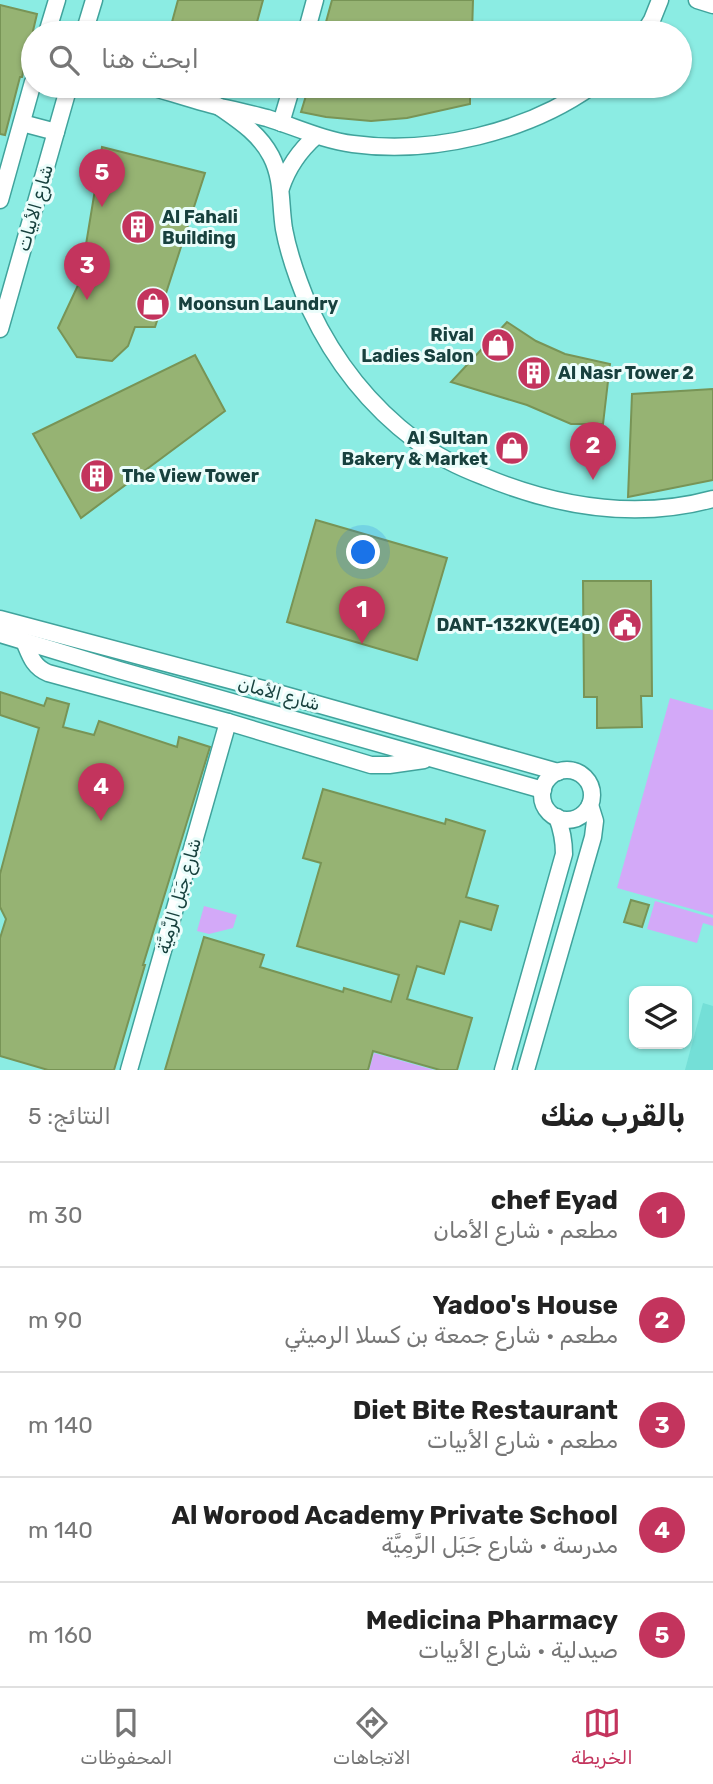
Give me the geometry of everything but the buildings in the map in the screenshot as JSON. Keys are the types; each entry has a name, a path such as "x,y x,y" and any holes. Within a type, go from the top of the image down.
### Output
{"street":[{"path":"51,21 57,0"},
{"path":"88,21 94,0"},
{"path":"309,21 315,0"},
{"path":"651,21 660,0"},
{"path":"696,0 713,5"},
{"path":"0,201 29,98"},
{"name":"شارع الأبيات","path":"0,329 67,98"},
{"path":"190,98 341,142 397,147 475,136 528,121 573,98"},
{"path":"281,123 288,98"},
{"path":"218,106 257,136 271,155 281,189 284,227 290,255 310,309 324,335 363,391 417,442 473,472 531,494 561,502 643,510 713,499"},
{"path":"22,122 56,132"},
{"path":"281,189 290,166 316,135"},
{"name":"شارع الأمان","path":"0,619 558,772"},
{"name":"شارع الأمان","path":"0,634 543,790"},
{"path":"23,641 33,663 44,671 371,765 431,759"},
{"path":"119,670 124,652"},
{"name":"شارع جَبَل الرَّمِيَّة","path":"129,1070 228,722"},
{"path":"574,771 588,781 591,788 590,805 586,811 572,819 557,817 545,806 543,790 546,782 558,772 574,771"},
{"path":"526,1070 593,838 595,821 590,805"},
{"path":"503,1070 564,854 562,829 557,817"}],"shaded area":[{"path":"670,698 713,710 713,915 617,888"},
{"path":"655,901 713,918 713,926 703,923 697,943 647,929"},
{"path":"204,906 237,915 233,928 209,934 197,931"},
{"path":"703,1003 713,1006 713,1070 685,1070"},
{"path":"374,1053 434,1070 369,1070"}],"place":[{"name":"Medicina Pharmacy","path":"102,207"},
{"name":"Al Fahali Building","path":"138,227"},
{"name":"Diet Bite Restaurant","path":"87,300"},
{"name":"Moonsun Laundry","path":"153,304"},
{"name":"Rival Ladies Salon","path":"498,345"},
{"name":"Al Nasr Tower 2","path":"534,373"},
{"name":"Al Sultan Bakery & Market","path":"512,448"},
{"name":"The View Tower","path":"97,476"},
{"name":"Yadoo's House","path":"593,480"},
{"name":"DANT-132KV(E40)","path":"625,625"},
{"name":"chef Eyad","path":"362,644"},
{"name":"Al Worood Academy Private School","path":"101,821"}]}
